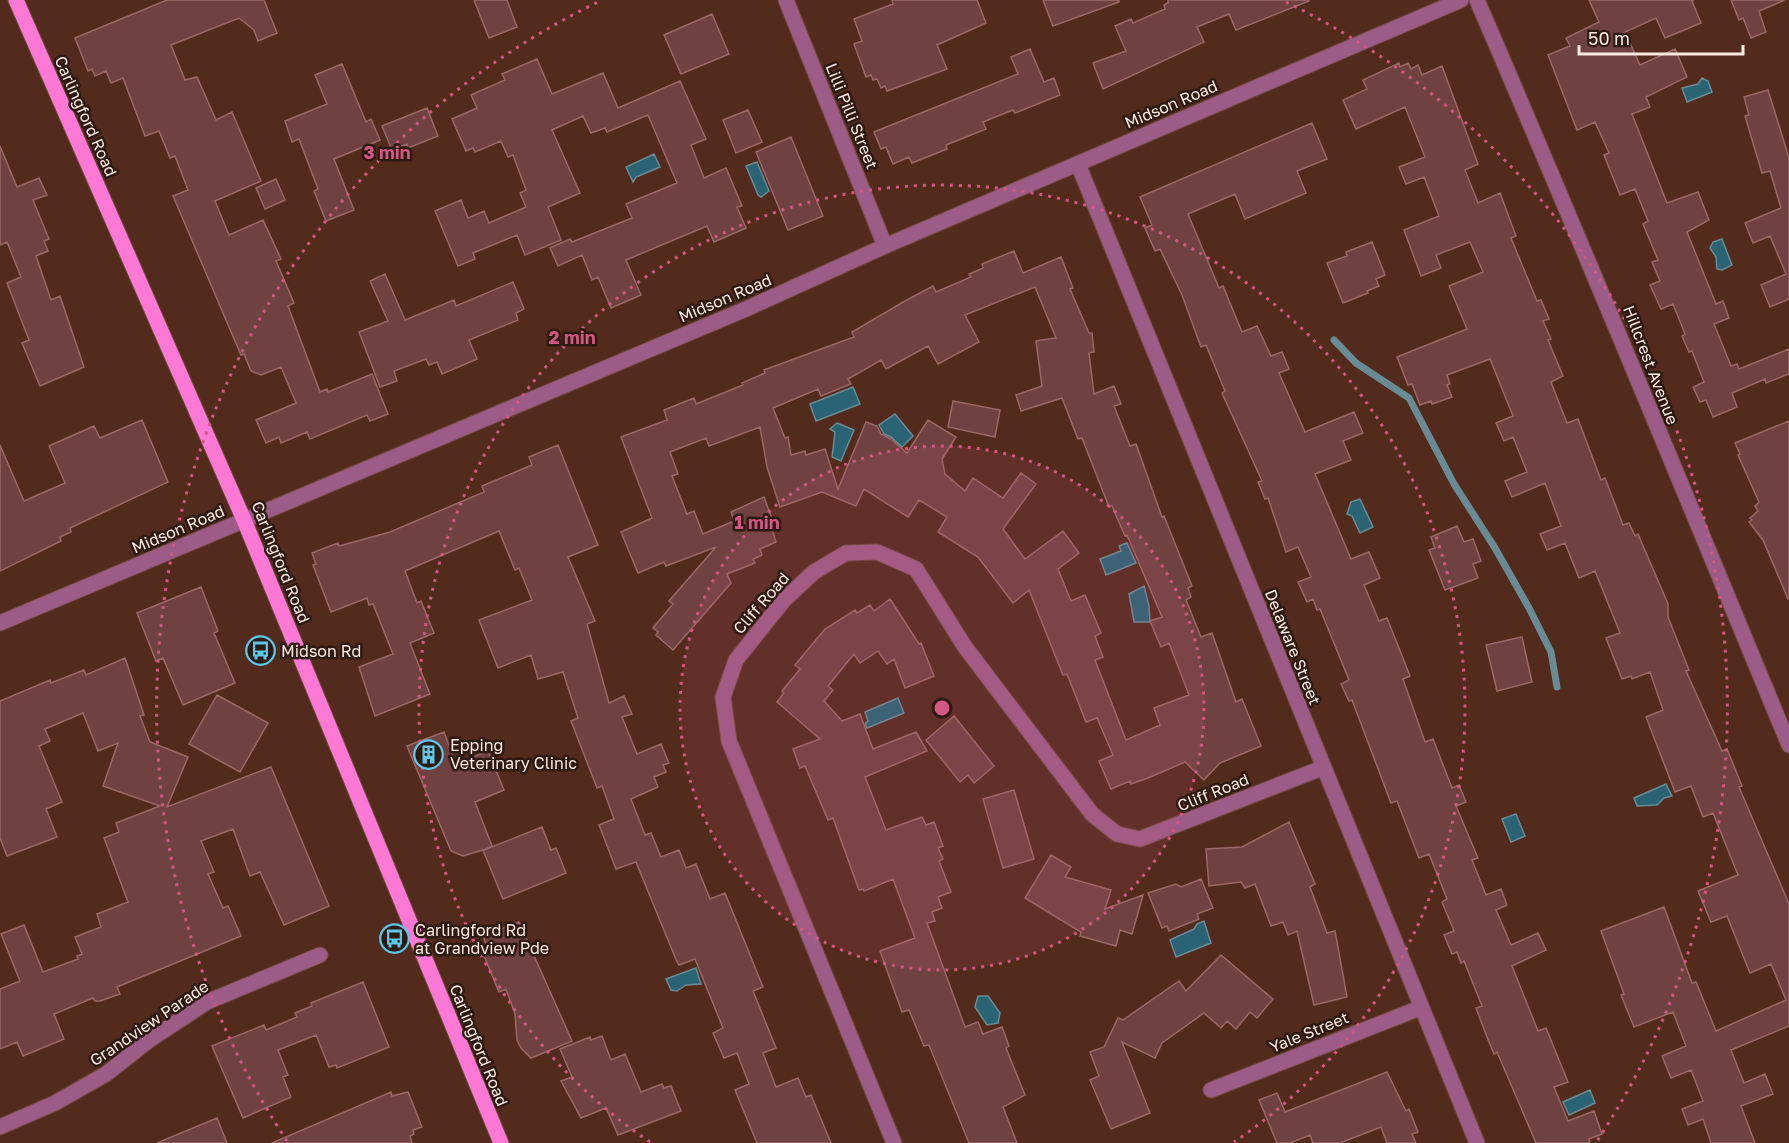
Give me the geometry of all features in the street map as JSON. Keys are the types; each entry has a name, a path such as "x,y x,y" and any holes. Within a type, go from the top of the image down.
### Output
{"main road":[{"name":"Carlingford Road","path":"19,1 244,520 501,1143"}],"street":[{"name":"Lilli Pilli Street","path":"786,0 885,246"},
{"name":"Midson Road","path":"0,623 746,309 1434,5 1461,0"},
{"name":"Hillcrest Avenue","path":"1477,0 1620,330 1661,441 1789,745"},
{"name":"Delaware Street","path":"1078,164 1419,1008 1477,1143"},
{"name":"Cliff Road","path":"894,1143 729,741 723,697 736,660 784,600 813,572 846,553 878,552 916,569 965,647 1092,814 1117,834 1140,839 1322,768"},
{"name":"Grandview Parade","path":"0,1126 55,1103 106,1074 148,1041 207,1002 320,955"},
{"name":"Yale Street","path":"1211,1090 1419,1008"}],"water":[{"path":"1702,78 1708,81 1712,92 1687,102 1682,88 1698,84"},
{"path":"654,154 660,167 636,177 633,182 626,167"},
{"path":"757,162 769,191 761,197 758,195 746,166"},
{"path":"1722,239 1732,265 1722,270 1717,269 1716,257 1710,248 1713,242"},
{"path":"853,387 860,404 816,421 810,404"},
{"path":"895,414 913,436 902,447 884,434 879,425"},
{"path":"837,423 854,430 841,461 832,457 835,432 830,429"},
{"path":"1360,499 1373,527 1360,533 1352,516 1347,514 1351,502"},
{"path":"1127,543 1136,563 1106,575 1100,559 1121,551 1119,546"},
{"path":"1144,586 1150,622 1134,622 1129,594"},
{"path":"898,698 904,713 867,728 865,724 868,721 865,712"},
{"path":"1666,784 1672,796 1664,798 1657,805 1637,806 1634,798"},
{"path":"1516,814 1525,836 1511,842 1502,819"},
{"path":"1204,921 1211,943 1176,957 1170,940 1194,929 1197,924"},
{"path":"696,968 701,984 686,985 677,991 671,990 666,979"},
{"path":"978,996 988,996 1000,1013 998,1023 987,1025 975,1007"},
{"path":"1590,1090 1595,1103 1569,1115 1563,1102"}],"building":[{"path":"167,0 264,0 277,33 258,41 254,30 239,18 171,45 185,80 197,77 216,120 232,112 261,181 215,201 229,235 263,220 281,259 276,261 294,303 288,306 320,392 327,389 328,392 372,374 388,414 370,421 367,415 310,439 307,432 281,443 279,437 266,443 256,420 296,403 281,367 261,375 251,371 244,354 241,355 173,196 188,190 175,156 170,158 159,131 145,136 123,78 111,83 106,71 95,76 92,69 88,71 75,38"},
{"path":"474,0 507,0 517,27 489,38"},
{"path":"892,0 977,0 986,23 937,45 947,69 887,91 885,86 881,88 877,79 873,80 871,75 866,77 854,44 862,41 854,19 893,4"},
{"path":"1043,0 1119,0 1119,2 1053,26"},
{"path":"1168,0 1309,1 1236,30 1229,14 1197,27 1204,42 1103,89 1093,63 1126,51 1115,26 1131,19 1133,23 1165,9 1164,5 1168,3"},
{"path":"1589,0 1694,0 1692,1 1701,23 1665,38 1656,18 1625,32 1640,65 1675,49 1687,77 1646,97 1650,107 1632,114 1667,203 1698,192 1709,220 1687,232 1716,304 1723,301 1729,318 1714,324 1731,366 1737,364 1739,369 1789,349 1789,374 1766,383 1765,379 1732,393 1737,407 1713,417 1706,400 1700,402 1693,387 1704,382 1692,351 1689,352 1682,336 1685,334 1673,304 1661,309 1650,285 1660,281 1652,262 1658,260 1643,224 1648,221 1635,189 1620,195 1604,155 1609,153 1595,122 1577,130 1548,55 1570,46 1566,38 1599,22"},
{"path":"1731,0 1785,0 1759,11 1766,32 1751,38 1743,18 1739,20"},
{"path":"712,14 729,54 681,74 664,35"},
{"path":"1030,49 1044,82 1054,78 1060,95 1015,113 1013,110 983,122 986,129 946,145 947,149 912,163 909,157 893,164 886,147 881,149 874,132 1018,74 1011,57"},
{"path":"537,59 552,94 603,73 618,108 680,81 706,139 691,145 704,178 726,168 742,206 737,207 746,228 714,242 707,226 626,260 641,295 611,308 598,277 592,280 582,255 558,266 550,248 570,239 572,242 632,218 626,204 677,183 648,115 607,132 605,128 591,133 583,116 552,130 580,193 548,207 561,240 525,255 517,235 473,253 475,259 458,266 435,211 461,200 468,218 484,211 489,223 526,207 520,193 526,190 513,155 508,157 501,141 475,152 473,148 466,151 452,119 477,108 471,95 505,80 502,74"},
{"path":"1399,63 1400,67 1408,63 1411,69 1418,65 1422,75 1442,66 1478,164 1465,170 1478,203 1500,193 1516,236 1511,238 1537,301 1541,300 1549,319 1543,321 1563,376 1551,382 1567,423 1578,419 1601,480 1605,478 1623,525 1629,523 1635,536 1638,534 1668,604 1668,617 1689,670 1686,671 1722,751 1727,749 1742,786 1739,787 1789,904 1789,1026 1731,1050 1744,1083 1765,1074 1773,1094 1741,1106 1755,1143 1711,1143 1703,1119 1688,1125 1682,1109 1703,1101 1691,1070 1671,1078 1662,1056 1686,1046 1673,1012 1634,1027 1621,995 1624,994 1601,931 1664,907 1692,983 1696,982 1716,1031 1786,1000 1771,964 1750,973 1727,916 1711,922 1698,891 1738,875 1713,813 1703,817 1691,786 1675,792 1646,717 1663,710 1650,672 1632,679 1631,676 1622,679 1606,638 1620,633 1595,571 1579,578 1565,543 1547,550 1540,534 1561,526 1545,483 1512,497 1505,481 1527,472 1513,437 1504,441 1496,423 1513,416 1490,359 1447,375 1450,384 1447,385 1452,397 1432,404 1431,401 1420,405 1412,384 1408,385 1397,357 1467,329 1449,286 1483,272 1470,242 1436,255 1441,268 1421,276 1404,230 1439,216 1424,177 1406,184 1399,167 1425,157 1405,107 1356,129 1343,100 1367,89 1363,80"},
{"path":"342,64 366,122 371,119 380,140 334,159 354,210 326,221 314,191 318,189 299,139 292,142 285,121 327,104 315,75"},
{"path":"1768,90 1789,158 1789,299 1770,307 1761,285 1786,274 1770,236 1753,243 1745,223 1781,208 1770,171 1762,173 1745,116 1749,115 1744,97"},
{"path":"427,108 438,136 408,148 407,144 392,150 382,126"},
{"path":"748,110 762,142 736,153 723,120"},
{"path":"1312,123 1327,159 1297,171 1306,193 1245,219 1235,194 1188,214 1219,288 1223,286 1242,332 1257,326 1271,356 1282,352 1289,369 1279,373 1305,432 1354,412 1363,433 1343,441 1351,460 1315,474 1351,559 1369,552 1380,578 1364,585 1379,621 1387,618 1410,676 1403,679 1425,742 1433,739 1452,788 1459,785 1466,802 1456,806 1478,858 1472,860 1486,895 1501,889 1507,905 1496,910 1511,945 1538,933 1546,950 1512,966 1538,1031 1546,1028 1568,1082 1554,1087 1568,1121 1594,1111 1602,1134 1589,1139 1590,1143 1536,1143 1497,1052 1494,1054 1487,1037 1476,1008 1482,1006 1464,961 1461,963 1457,952 1452,954 1444,935 1454,931 1442,902 1447,899 1429,854 1419,858 1397,801 1391,803 1352,700 1349,701 1341,684 1349,680 1320,609 1317,610 1313,599 1307,602 1298,582 1311,577 1298,547 1286,552 1268,498 1265,499 1258,482 1262,481 1222,393 1225,391 1206,345 1201,347 1182,295 1160,249 1155,251 1145,228 1152,225 1140,197"},
{"path":"791,137 823,216 788,230 756,152"},
{"path":"0,146 17,187 39,178 47,195 33,200 49,239 44,241 48,251 36,256 51,300 60,296 84,367 40,386 22,343 29,340 7,283 21,277 7,242 0,245"},
{"path":"276,179 285,200 265,209 256,188"},
{"path":"1372,242 1385,275 1376,279 1379,286 1343,303 1327,263 1347,256 1346,252"},
{"path":"1014,251 1023,273 1061,257 1073,288 1070,289 1089,333 1092,333 1094,352 1089,353 1094,394 1114,386 1121,404 1114,406 1130,446 1136,444 1162,517 1164,516 1192,586 1188,588 1191,597 1186,600 1201,637 1212,633 1236,702 1242,699 1261,746 1220,763 1204,780 1185,762 1148,778 1131,784 1130,781 1111,789 1099,761 1113,755 1097,718 1086,722 1067,674 1063,675 1029,590 1013,603 978,557 938,532 947,517 919,500 908,517 864,489 856,506 822,492 780,507 767,467 760,427 709,446 706,438 670,452 678,474 672,476 687,514 694,511 703,534 734,521 731,512 764,497 774,524 771,525 776,542 760,549 762,555 753,559 755,563 727,574 731,583 673,650 656,635 658,632 653,628 673,604 669,601 716,547 666,566 664,562 638,573 621,532 652,518 621,437 667,420 664,410 694,398 696,404 743,385 742,383 765,373 764,370 854,337 852,332 905,301 933,286 936,292 971,277 969,274 983,268 982,264","holes":["1035,287 1056,338 1036,341 1042,386 1016,395 1021,411 1062,398 1078,439 1082,438 1109,507 1112,506 1125,536 1127,535 1162,617 1150,621 1161,647 1169,643 1189,695 1154,708 1160,725 1126,740 1095,660 1103,657 1095,636 1101,633 1085,595 1071,601 1058,569 1079,553 1063,531 1025,559 1003,529 1036,484 1021,473 1003,498 973,478 965,491 945,474 942,459 956,437 928,420 907,453 891,439 881,434 877,426 866,422 838,489 825,449 806,455 805,451 791,455 788,437 785,438 773,408 818,389 821,396 851,384 848,379 881,360 886,369 928,346 938,364 979,342 965,315"]},
{"path":"385,274 405,320 454,300 456,306 513,282 524,309 516,313 518,320 469,340 477,359 442,374 437,362 429,365 426,359 394,371 397,381 380,387 359,332 388,321 370,281"},
{"path":"953,401 1000,410 995,437 948,427"},
{"path":"142,420 168,482 70,528 71,532 60,537 61,541 0,571 0,445 24,501 65,483 49,446 94,426 100,438"},
{"path":"1789,421 1788,599 1763,540 1749,522 1758,511 1755,506 1759,502 1735,443"},
{"path":"558,445 598,545 568,557 595,621 587,624 609,703 624,696 632,714 622,717 637,754 661,744 669,763 663,765 666,772 654,777 658,787 631,799 645,835 651,833 661,857 679,850 686,868 696,864 710,899 725,893 763,987 753,991 776,1048 763,1053 776,1087 798,1078 806,1097 811,1095 831,1143 757,1143 735,1090 749,1084 737,1053 724,1058 713,1033 723,1028 695,959 679,965 677,962 636,862 616,869 599,825 614,819 602,786 597,788 571,721 578,718 563,672 538,679 531,655 498,668 479,620 532,600 519,568 515,570 499,531 405,571 417,603 421,601 434,633 410,643 430,694 375,716 359,667 393,654 373,604 369,605 367,598 331,612 313,565 316,564 312,553 338,543 339,546 390,532 484,492 482,486 532,465 529,457"},
{"path":"1457,526 1464,542 1473,539 1481,561 1473,564 1478,578 1445,590 1429,550 1435,548 1431,537"},
{"path":"201,587 218,631 214,633 235,683 183,705 163,658 156,661 137,613"},
{"path":"890,599 919,644 921,643 934,676 905,688 894,659 887,664 878,651 860,663 854,654 828,686 833,690 824,701 842,721 860,714 873,749 916,732 927,751 865,777 886,830 922,817 926,825 934,822 943,846 938,848 943,859 939,861 951,892 938,897 942,908 932,912 935,921 927,923 965,1027 978,1022 983,1034 1002,1027 1009,1046 1006,1048 1025,1095 1003,1107 1017,1143 969,1143 929,1045 924,1046 909,1010 902,1012 880,951 915,938 893,879 864,891 859,890 833,818 828,820 805,766 800,768 793,749 820,739 777,702 784,693 782,691 800,669 795,665 825,629 855,610 857,613 870,605 874,611"},
{"path":"1522,637 1532,682 1497,691 1486,645"},
{"path":"125,658 144,715 140,716 150,742 188,757 167,807 271,767 329,906 284,925 260,872 250,876 233,829 201,841 214,872 208,874 223,908 228,906 241,936 117,987 120,994 100,1001 95,1001 93,998 54,1014 64,1039 23,1056 17,1042 0,1049 0,989 20,981 1,934 24,925 43,972 78,959 77,956 82,954 75,937 101,927 97,914 128,902 104,838 119,832 116,823 160,806 103,786 118,743 98,751 83,713 45,729 50,741 39,746 62,802 46,809 57,837 7,856 0,838 0,701 50,680 51,683 84,670 86,675"},
{"path":"217,695 268,723 240,772 189,744"},
{"path":"954,716 994,766 974,783 968,775 960,782 926,740"},
{"path":"444,732 456,764 488,751 504,790 475,802 492,846 484,850 542,827 551,850 556,848 566,873 503,899 483,850 463,856 451,851 407,746"},
{"path":"1014,790 1034,859 1003,868 983,799"},
{"path":"1289,822 1315,884 1310,887 1327,933 1335,931 1347,997 1314,1005 1297,931 1288,935 1283,922 1271,926 1255,884 1245,888 1241,882 1209,886 1206,849 1242,847"},
{"path":"1051,855 1071,867 1065,877 1111,890 1105,909 1143,895 1132,934 1120,930 1116,946 1080,936 1081,932 1025,898"},
{"path":"1201,879 1213,908 1197,914 1199,919 1169,931 1167,926 1162,928 1148,893 1176,884 1181,887"},
{"path":"519,922 572,1041 531,1058 517,1040 515,1014 506,989 499,992 484,956 490,954 483,936"},
{"path":"1221,955 1273,999 1257,1018 1250,1012 1236,1029 1227,1021 1221,1028 1204,1013 1162,1043 1155,1058 1122,1042 1150,1113 1111,1129 1090,1080 1099,1076 1090,1052 1104,1047 1118,1018 1123,1020 1179,981 1186,991"},
{"path":"363,982 389,1047 337,1068 336,1065 329,1067 316,1035 278,1050 288,1075 283,1077 291,1097 243,1118 212,1046 264,1025 266,1030 297,1017 295,1013 312,1006 311,1003"},
{"path":"602,1036 611,1060 625,1054 641,1092 662,1084 664,1088 671,1086 681,1111 618,1135 606,1108 581,1118 561,1081 572,1077 560,1049 590,1037 591,1040"},
{"path":"1387,1072 1406,1111 1409,1109 1418,1132 1412,1134 1416,1143 1387,1143 1381,1127 1340,1143 1313,1143 1310,1135 1290,1143 1277,1143 1259,1100 1277,1093 1285,1112"},
{"path":"391,1092 392,1096 408,1092 422,1127 413,1130 414,1134 410,1136 412,1143 272,1143"},
{"path":"217,1118 227,1143 157,1143"}],"waterway":[{"path":"1334,340 1356,363 1409,398 1454,484 1495,548 1529,608 1551,652 1557,687"}],"place":[{"name":"Midson Rd","path":"260,651"},
{"name":"Epping Veterinary Clinic","path":"429,754"},
{"name":"Carlingford Rd at Grandview Pde","path":"394,939"}]}
